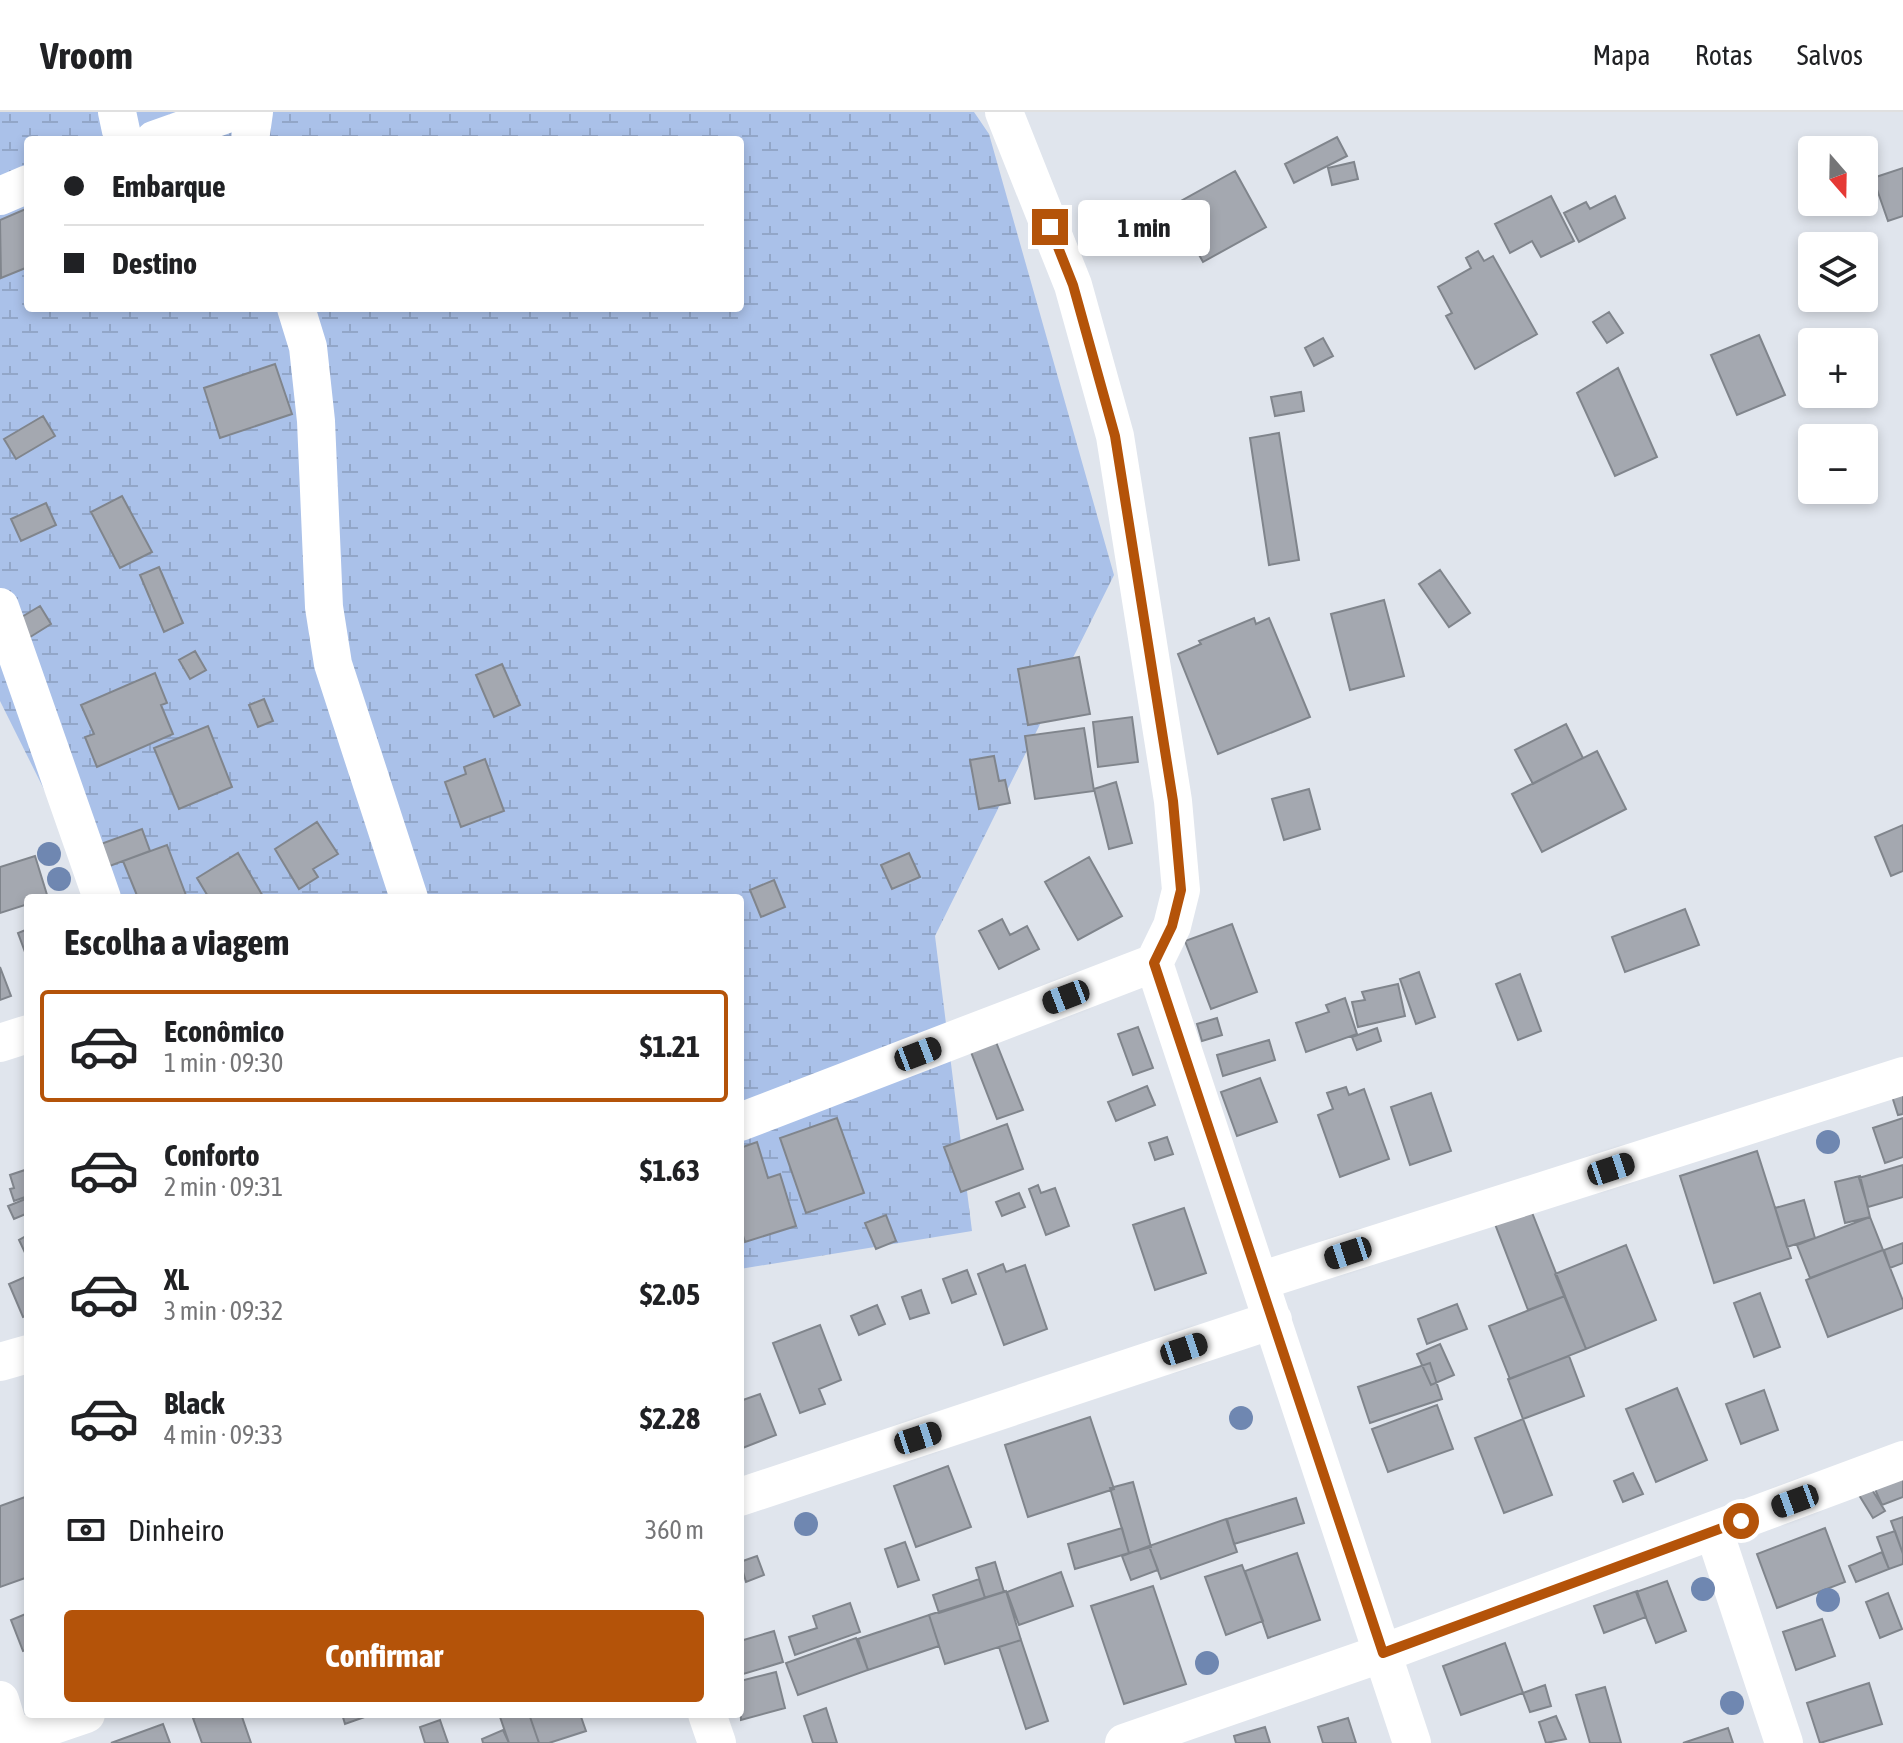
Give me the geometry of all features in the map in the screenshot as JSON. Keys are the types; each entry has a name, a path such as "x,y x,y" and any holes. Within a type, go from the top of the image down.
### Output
{"street":[{"path":"117,112 122,136"},
{"path":"181,136 201,133 232,112"},
{"path":"251,136 254,112"},
{"path":"744,1120 1154,963 1172,926 1181,890 1173,801 1115,436 1073,285 1004,112"},
{"path":"0,196 24,186"},
{"path":"297,312 308,347 316,421 324,607 333,664 408,894"},
{"path":"0,607 101,894"},
{"path":"1154,963 1412,1743"},
{"path":"0,1043 24,1035"},
{"path":"1260,1281 1903,1076"},
{"path":"744,1496 1273,1320"},
{"path":"0,1362 24,1355"},
{"path":"1124,1743 1383,1653 1903,1460"},
{"path":"1714,1531 1784,1743"},
{"path":"0,1700 9,1741 75,1718"},
{"path":"708,1718 717,1743"}],"green space":[{"path":"0,112 974,112 989,134 1114,575 935,936 972,1231 744,1268 744,894 96,894 0,701"}],"building":[{"path":"1337,137 1347,156 1294,183 1285,164"},
{"path":"1354,162 1358,179 1332,185 1328,168"},
{"path":"1903,168 1903,216 1888,221 1878,192 1878,176"},
{"path":"1235,171 1266,227 1203,262 1172,206"},
{"path":"1551,196 1574,241 1541,257 1532,241 1510,253 1495,224"},
{"path":"1615,196 1625,218 1579,242 1564,213 1586,202 1590,209"},
{"path":"24,210 24,269 1,278 0,220"},
{"path":"1478,251 1484,261 1493,256 1537,334 1475,369 1446,316 1452,313 1438,287 1471,268 1466,258"},
{"path":"1609,312 1623,333 1607,343 1593,322"},
{"path":"1759,335 1785,395 1737,415 1711,355"},
{"path":"1323,338 1333,356 1314,366 1305,348"},
{"path":"275,364 292,414 220,438 204,388"},
{"path":"1618,368 1657,457 1615,476 1577,393"},
{"path":"1301,392 1304,411 1275,416 1271,397"},
{"path":"43,416 55,436 16,459 4,439"},
{"path":"1279,433 1299,560 1269,565 1250,438"},
{"path":"122,496 152,552 120,568 91,512"},
{"path":"46,503 56,525 21,541 11,519"},
{"path":"159,567 183,623 164,632 140,575"},
{"path":"1440,570 1470,613 1449,627 1419,584"},
{"path":"1384,600 1404,676 1350,690 1331,614"},
{"path":"40,606 51,624 27,639 15,621"},
{"path":"1254,618 1256,624 1269,618 1310,717 1218,754 1178,654 1201,644 1199,641"},
{"path":"195,651 206,670 190,679 179,660"},
{"path":"1079,657 1090,714 1028,725 1018,669"},
{"path":"502,664 520,705 494,717 476,675"},
{"path":"155,673 167,703 161,705 173,734 97,767 85,737 94,734 81,705"},
{"path":"264,699 273,721 258,727 249,705"},
{"path":"1132,717 1138,762 1098,767 1093,722"},
{"path":"1566,724 1583,758 1533,784 1515,750"},
{"path":"208,726 232,787 179,809 154,748"},
{"path":"1084,728 1094,791 1035,799 1025,736"},
{"path":"1597,751 1626,809 1542,852 1512,794"},
{"path":"994,756 999,781 1005,780 1010,803 979,809 970,760"},
{"path":"485,759 504,811 461,827 445,782 466,774 464,767"},
{"path":"1116,782 1132,843 1109,849 1094,789"},
{"path":"1309,789 1320,829 1284,840 1272,799"},
{"path":"317,822 338,854 313,869 318,877 299,889 275,849"},
{"path":"1903,825 1903,871 1891,876 1875,837"},
{"path":"142,829 150,851 107,867 98,845"},
{"path":"167,845 185,894 136,894 123,861"},
{"path":"238,853 262,894 207,894 197,878"},
{"path":"909,853 920,877 892,889 881,865"},
{"path":"35,856 47,894 24,894 24,905 0,913 0,867"},
{"path":"1089,857 1122,916 1078,940 1045,882"},
{"path":"774,880 785,907 761,917 750,890"},
{"path":"1685,909 1699,945 1625,972 1612,937"},
{"path":"1002,919 1010,935 1027,926 1039,949 999,969 979,931"},
{"path":"1232,924 1257,992 1211,1009 1185,941"},
{"path":"24,931 24,949 18,933"},
{"path":"0,967 11,996 0,1000"},
{"path":"1419,972 1435,1017 1416,1024 1400,979"},
{"path":"1520,974 1541,1031 1518,1040 1496,984"},
{"path":"1398,984 1405,1016 1358,1027 1352,1002 1365,1000 1362,992"},
{"path":"1345,998 1357,1034 1306,1052 1296,1023 1329,1012 1326,1005"},
{"path":"1217,1018 1222,1035 1202,1041 1197,1024"},
{"path":"1138,1027 1153,1068 1133,1075 1118,1034"},
{"path":"1377,1028 1381,1041 1357,1050 1352,1037"},
{"path":"1269,1040 1275,1060 1223,1076 1217,1055"},
{"path":"996,1042 1023,1110 997,1119 971,1052"},
{"path":"1260,1078 1277,1122 1237,1136 1221,1092"},
{"path":"1147,1086 1155,1105 1116,1121 1108,1102"},
{"path":"1903,1086 1903,1114 1898,1115 1890,1090"},
{"path":"1346,1087 1349,1095 1364,1089 1389,1159 1340,1177 1318,1115 1333,1109 1327,1093"},
{"path":"1431,1093 1451,1151 1410,1165 1391,1107"},
{"path":"837,1118 864,1193 806,1213 780,1138"},
{"path":"1903,1118 1903,1157 1885,1163 1873,1128"},
{"path":"1007,1124 1023,1169 961,1192 944,1147"},
{"path":"1167,1137 1173,1154 1155,1160 1149,1143"},
{"path":"757,1142 768,1178 780,1174 796,1226 745,1242 744,1239 744,1147"},
{"path":"1757,1151 1791,1258 1714,1283 1680,1176"},
{"path":"1903,1165 1903,1197 1868,1207 1859,1178"},
{"path":"24,1170 24,1197 14,1201 10,1175"},
{"path":"1860,1176 1870,1217 1845,1223 1835,1182"},
{"path":"1038,1185 1041,1193 1055,1188 1069,1226 1046,1235 1029,1189"},
{"path":"1019,1193 1025,1207 1002,1216 996,1202"},
{"path":"24,1200 24,1215 14,1219 8,1206"},
{"path":"1804,1200 1815,1238 1787,1247 1775,1208"},
{"path":"1184,1208 1206,1273 1155,1290 1133,1225"},
{"path":"1531,1210 1565,1296 1528,1310 1495,1224"},
{"path":"886,1215 896,1241 876,1249 865,1223"},
{"path":"1870,1217 1883,1250 1810,1278 1797,1245"},
{"path":"1903,1243 1903,1263 1890,1268 1884,1250"},
{"path":"1626,1245 1656,1320 1586,1349 1555,1274"},
{"path":"1883,1250 1903,1308 1828,1337 1806,1280"},
{"path":"1003,1264 1006,1272 1025,1265 1047,1329 1004,1345 978,1274"},
{"path":"967,1270 976,1294 952,1303 943,1279"},
{"path":"24,1277 24,1317 23,1317 9,1284"},
{"path":"921,1290 929,1313 910,1319 902,1297"},
{"path":"1760,1293 1780,1347 1754,1357 1734,1303"},
{"path":"1565,1296 1586,1349 1510,1379 1489,1326"},
{"path":"1457,1304 1467,1329 1427,1344 1418,1319"},
{"path":"877,1305 885,1324 859,1335 851,1316"},
{"path":"820,1325 841,1380 819,1389 825,1404 800,1413 773,1343"},
{"path":"1440,1344 1454,1375 1431,1385 1417,1354"},
{"path":"1569,1356 1584,1396 1523,1419 1508,1379"},
{"path":"1430,1363 1442,1399 1370,1423 1358,1387"},
{"path":"1677,1388 1707,1460 1656,1482 1626,1409"},
{"path":"1764,1390 1778,1430 1741,1444 1726,1404"},
{"path":"760,1394 776,1435 744,1447 744,1400"},
{"path":"1437,1405 1453,1449 1388,1472 1372,1429"},
{"path":"1090,1417 1114,1489 1028,1517 1005,1445"},
{"path":"1523,1419 1552,1495 1504,1513 1475,1438"},
{"path":"948,1466 971,1527 916,1547 894,1486"},
{"path":"1633,1473 1643,1494 1623,1502 1614,1481"},
{"path":"1903,1475 1903,1497 1882,1505 1874,1487"},
{"path":"1133,1482 1151,1547 1129,1553 1110,1488"},
{"path":"1871,1488 1885,1511 1873,1518 1859,1495"},
{"path":"24,1497 24,1578 0,1587 0,1506"},
{"path":"1296,1498 1304,1523 1234,1544 1227,1519"},
{"path":"1903,1517 1903,1554 1891,1521"},
{"path":"1226,1519 1237,1552 1161,1579 1149,1546"},
{"path":"1122,1528 1129,1553 1075,1569 1068,1544"},
{"path":"1825,1528 1845,1582 1777,1608 1757,1554"},
{"path":"1895,1531 1903,1564 1889,1569 1877,1537"},
{"path":"905,1542 919,1580 898,1587 885,1549"},
{"path":"1149,1546 1158,1570 1131,1580 1122,1556"},
{"path":"1882,1552 1889,1569 1856,1582 1849,1566"},
{"path":"1297,1553 1320,1620 1268,1638 1245,1571"},
{"path":"757,1556 764,1575 746,1582 744,1561"},
{"path":"995,1562 1004,1592 985,1598 976,1568"},
{"path":"1242,1565 1263,1621 1226,1635 1205,1577"},
{"path":"1061,1572 1073,1606 1019,1625 1007,1592"},
{"path":"979,1579 985,1598 939,1613 933,1595"},
{"path":"1667,1581 1686,1631 1656,1643 1636,1592"},
{"path":"1153,1586 1186,1684 1124,1704 1091,1606"},
{"path":"1006,1591 1021,1640 945,1664 929,1615"},
{"path":"1637,1591 1646,1617 1604,1633 1594,1606"},
{"path":"1888,1593 1902,1629 1880,1638 1866,1602"},
{"path":"850,1603 860,1632 795,1655 789,1637 817,1628 813,1616"},
{"path":"24,1615 24,1651 23,1651 11,1620"},
{"path":"929,1615 939,1646 868,1670 858,1639"},
{"path":"1822,1619 1835,1656 1796,1670 1783,1632"},
{"path":"774,1631 783,1662 744,1674 744,1640"},
{"path":"856,1638 868,1670 798,1695 786,1663"},
{"path":"1021,1640 1048,1721 1026,1729 999,1647"},
{"path":"1505,1643 1523,1693 1461,1715 1443,1666"},
{"path":"776,1672 785,1708 741,1720 744,1718 744,1680"},
{"path":"1869,1683 1882,1724 1820,1743 1807,1703"},
{"path":"1545,1685 1551,1706 1530,1712 1523,1693"},
{"path":"1605,1687 1621,1743 1590,1743 1576,1695"},
{"path":"826,1708 837,1743 813,1743 804,1716"},
{"path":"1556,1716 1566,1739 1546,1743 1539,1722"},
{"path":"193,1718 242,1718 251,1743 202,1743"},
{"path":"343,1718 362,1718 345,1724"},
{"path":"500,1718 530,1718 539,1743 509,1743"},
{"path":"530,1718 581,1718 586,1731 549,1743 539,1743"},
{"path":"1348,1718 1356,1743 1323,1743 1318,1727"},
{"path":"440,1720 448,1743 425,1743 420,1727"},
{"path":"163,1724 170,1743 111,1743"},
{"path":"1265,1727 1270,1743 1236,1743 1234,1736"},
{"path":"1728,1728 1733,1743 1683,1743"},
{"path":"503,1730 509,1743 483,1743 482,1739"}],"route":[{"path":"1050,227 1073,285 1115,436 1173,801 1181,890 1172,926 1154,963 1383,1653 1741,1521"}]}
